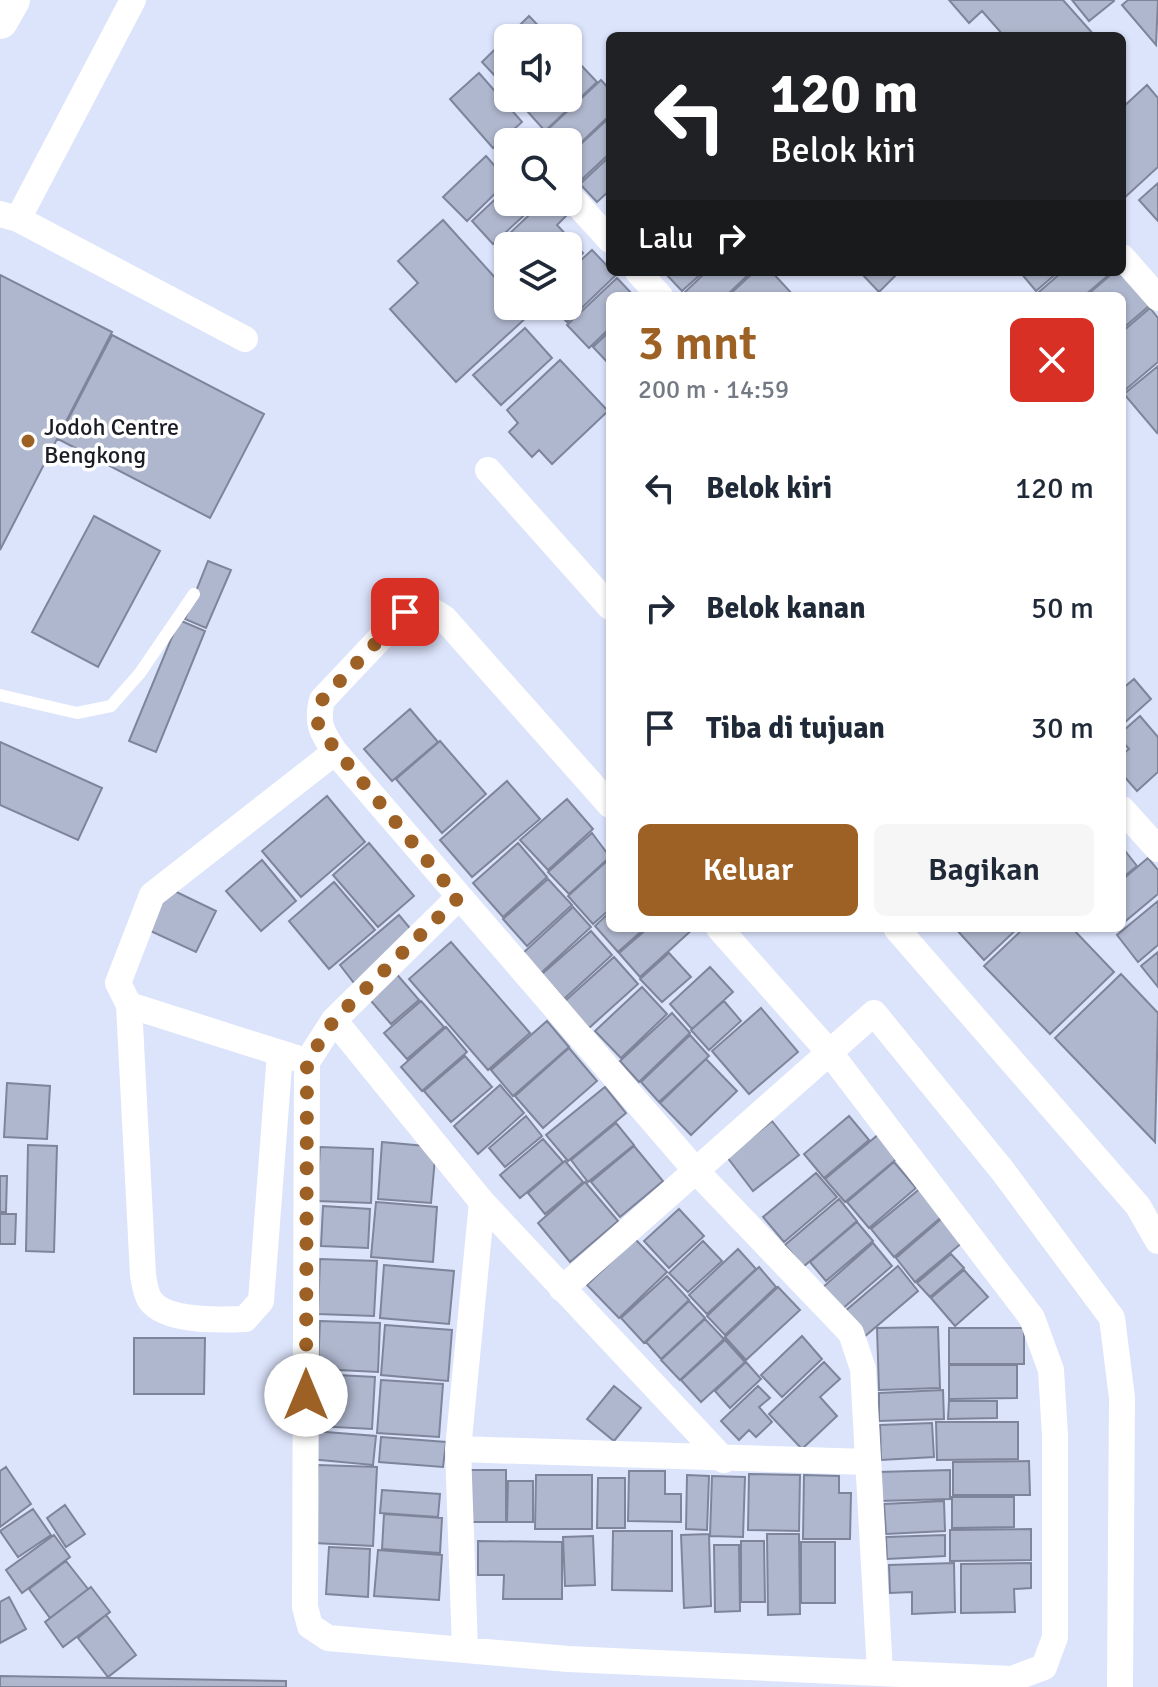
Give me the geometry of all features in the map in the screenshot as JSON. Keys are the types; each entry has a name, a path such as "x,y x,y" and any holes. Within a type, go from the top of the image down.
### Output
{"main road":[{"path":"0,21 12,0"}],"street":[{"path":"133,0 9,216 245,339"},
{"path":"582,209 606,236"},
{"path":"1126,262 1158,298"},
{"path":"642,276 656,292"},
{"path":"488,470 606,603"},
{"path":"606,800 444,618 428,608 418,607 405,612 322,700 317,717 319,729 335,752 697,1172 851,1333 863,1369 880,1672"},
{"path":"280,1053 261,1301 245,1319 208,1320 169,1312 150,1300 143,1275 129,1005 118,983 152,895 335,752"},
{"path":"1126,813 1158,849"},
{"path":"458,898 334,1020 307,1062 307,1617 310,1626 328,1638 568,1659 1012,1679 1044,1667 1051,1656 1055,1637 1055,1436 1051,1370 1032,1318 830,1053 723,932"},
{"path":"899,932 1138,1206 1158,1241"},
{"path":"129,1005 307,1062"},
{"path":"562,1289 874,1013 1002,1170 1112,1318 1122,1398 1120,1687"},
{"path":"334,1020 482,1202 724,1460"},
{"path":"465,1650 458,1449 482,1202"},
{"path":"458,1449 724,1460 868,1462"}],"lane":[{"path":"0,695 77,713 111,706 140,673 194,594"}],"building":[{"path":"949,0 1063,0 1091,32 1000,32 982,11 969,23"},
{"path":"1072,0 1113,0 1114,1 1089,21"},
{"path":"1128,0 1158,0 1156,45 1122,5"},
{"path":"529,16 537,24 521,24"},
{"path":"494,50 494,75 482,62"},
{"path":"582,66 597,82 582,96"},
{"path":"479,73 494,90 494,112 513,112 522,122 515,128 494,128 493,148 450,99"},
{"path":"601,80 606,86 606,119 582,142 582,128 549,128 567,112 582,112 582,98"},
{"path":"1147,85 1158,98 1158,167 1126,196 1126,104"},
{"path":"528,112 565,112 548,128 542,128"},
{"path":"606,121 606,157 582,179 582,143"},
{"path":"486,156 494,165 494,195 467,221 443,197"},
{"path":"606,160 606,194 597,202 582,186 582,182"},
{"path":"1158,183 1158,221 1139,200"},
{"path":"494,200 494,216 523,216 506,232 494,232 493,244 472,221"},
{"path":"528,216 566,216 557,225 564,232 511,232"},
{"path":"443,220 494,276 494,320 524,320 456,382 390,309 418,283 398,261"},
{"path":"592,250 606,265 606,276 615,276 582,308 582,259"},
{"name":"Jodoh Centre Bengkong","path":"0,275 112,332 0,550"},
{"path":"668,276 699,276 682,291"},
{"path":"702,276 747,276 730,292 685,292"},
{"path":"750,276 776,276 790,292 732,292"},
{"path":"864,276 895,276 879,292"},
{"path":"1023,276 1053,276 1036,291"},
{"path":"1057,276 1107,276 1089,292 1039,292"},
{"path":"1109,276 1123,276 1149,306 1126,326 1126,292 1091,292"},
{"path":"617,278 630,292 606,292 606,332 589,348 567,325 572,320 582,320 582,311"},
{"path":"1150,308 1158,318 1158,362 1126,389 1126,329"},
{"path":"525,328 552,358 501,405 473,375"},
{"path":"112,335 264,414 210,518 58,439"},
{"path":"606,335 606,361 593,347"},
{"path":"560,360 606,409 606,413 552,464 539,450 532,457 509,432 518,423 507,410"},
{"path":"1158,366 1157,433 1126,396 1126,392"},
{"path":"94,516 160,551 98,667 32,632"},
{"path":"208,561 231,570 206,628 185,619"},
{"path":"179,620 205,631 156,752 129,741"},
{"path":"1134,679 1151,699 1126,721 1126,686"},
{"path":"410,709 438,742 392,781 364,749"},
{"path":"1140,716 1158,737 1158,772 1137,791 1126,779 1126,752 1129,749 1126,746 1126,728"},
{"path":"440,741 486,794 442,833 396,779"},
{"path":"0,742 102,788 78,840 0,805"},
{"path":"507,781 540,819 472,877 440,840"},
{"path":"327,796 365,842 301,897 262,851"},
{"path":"567,799 593,829 548,870 520,840"},
{"path":"592,833 606,852 606,861 569,894 548,872"},
{"path":"369,843 414,896 378,927 333,875"},
{"path":"518,843 547,877 503,917 473,883"},
{"path":"1126,852 1137,866 1126,875"},
{"path":"1148,858 1158,870 1158,894 1126,921 1126,877"},
{"path":"262,860 296,901 261,931 226,891"},
{"path":"606,862 606,913 593,924 568,896"},
{"path":"548,879 572,905 527,946 503,919"},
{"path":"334,882 375,930 329,969 289,921"},
{"path":"164,886 216,911 196,952 144,928"},
{"path":"1158,901 1158,945 1138,962 1117,935 1126,932 1126,928"},
{"path":"573,907 591,927 541,973 523,953"},
{"path":"399,915 414,933 354,983 340,965"},
{"path":"606,916 606,932 640,932 618,952 595,926"},
{"path":"591,931 612,955 564,999 542,974"},
{"path":"643,932 690,932 640,977 619,953"},
{"path":"959,932 1014,932 984,960"},
{"path":"1020,932 1076,932 1114,972 1050,1034 984,966"},
{"path":"451,942 530,1033 488,1070 409,979"},
{"path":"1158,952 1158,987 1141,966"},
{"path":"669,953 691,977 662,1002 640,979"},
{"path":"614,957 638,984 589,1028 565,1001"},
{"path":"710,967 733,992 692,1029 670,1004"},
{"path":"394,971 419,1000 391,1024 366,995"},
{"path":"1121,974 1158,1013 1155,1142 1055,1038"},
{"path":"642,987 667,1014 621,1058 595,1031"},
{"path":"421,1001 444,1027 407,1059 384,1033"},
{"path":"724,1001 741,1021 709,1050 691,1030"},
{"path":"761,1008 798,1052 749,1094 712,1051"},
{"path":"672,1013 690,1033 639,1082 620,1061"},
{"path":"547,1021 569,1047 513,1096 491,1070"},
{"path":"446,1027 467,1052 422,1091 401,1067"},
{"path":"690,1035 709,1056 659,1102 641,1082"},
{"path":"569,1048 597,1081 543,1128 515,1096"},
{"path":"465,1056 492,1087 451,1122 424,1091"},
{"path":"706,1059 737,1091 691,1135 660,1103"},
{"path":"7,1083 50,1086 47,1139 4,1137"},
{"path":"500,1085 524,1113 478,1154 454,1126"},
{"path":"605,1087 626,1113 568,1161 546,1135"},
{"path":"526,1116 542,1136 505,1167 489,1148"},
{"path":"849,1116 869,1140 824,1178 804,1154"},
{"path":"772,1121 799,1155 753,1191 727,1157"},
{"path":"616,1123 634,1145 588,1182 571,1160"},
{"path":"879,1134 899,1157 845,1202 825,1179"},
{"path":"543,1139 563,1162 520,1198 500,1175"},
{"path":"382,1142 436,1147 431,1203 378,1199"},
{"path":"28,1145 57,1146 54,1252 26,1251"},
{"path":"634,1146 663,1181 620,1217 591,1182"},
{"path":"320,1147 373,1149 371,1203 317,1201"},
{"path":"565,1161 583,1182 545,1214 528,1193"},
{"path":"894,1162 916,1188 869,1228 847,1202"},
{"path":"816,1173 837,1197 784,1242 763,1217"},
{"path":"0,1176 7,1176 6,1212 0,1212"},
{"path":"585,1182 618,1221 570,1262 538,1223"},
{"path":"922,1187 945,1214 894,1257 871,1229"},
{"path":"839,1199 857,1221 803,1267 785,1245"},
{"path":"376,1202 437,1207 433,1262 371,1257"},
{"path":"323,1206 370,1209 368,1248 321,1246"},
{"path":"679,1209 704,1236 669,1268 644,1241"},
{"path":"948,1213 969,1237 915,1282 896,1258"},
{"path":"0,1214 16,1214 15,1244 0,1244"},
{"path":"857,1222 873,1241 826,1281 810,1262"},
{"path":"635,1239 667,1272 619,1318 587,1285"},
{"path":"703,1241 722,1261 688,1292 669,1273"},
{"path":"873,1243 892,1266 841,1310 822,1288"},
{"path":"738,1249 756,1269 707,1314 689,1295"},
{"path":"951,1254 964,1268 930,1297 917,1283"},
{"path":"320,1259 377,1261 374,1316 318,1314"},
{"path":"384,1265 454,1271 449,1324 380,1318"},
{"path":"898,1266 918,1291 864,1337 844,1312"},
{"path":"759,1267 776,1287 725,1335 707,1316"},
{"path":"964,1270 988,1297 955,1326 931,1298"},
{"path":"667,1276 689,1300 644,1343 621,1318"},
{"path":"778,1287 800,1310 746,1360 725,1337"},
{"path":"689,1301 705,1318 661,1359 646,1342"},
{"path":"705,1319 724,1339 680,1380 661,1360"},
{"path":"320,1321 380,1323 378,1372 318,1369"},
{"path":"385,1325 452,1330 448,1381 381,1375"},
{"path":"938,1327 940,1388 879,1390 877,1328"},
{"path":"949,1328 1024,1328 1024,1364 949,1364"},
{"path":"802,1336 822,1359 782,1397 761,1375"},
{"path":"134,1338 205,1338 204,1394 134,1394"},
{"path":"725,1340 745,1362 701,1402 681,1380"},
{"path":"746,1362 761,1379 730,1408 715,1391"},
{"path":"824,1362 840,1379 820,1397 837,1416 802,1449 769,1414"},
{"path":"949,1365 1017,1365 1017,1398 949,1399"},
{"path":"318,1374 375,1377 372,1429 316,1426"},
{"path":"381,1380 443,1384 439,1437 377,1433"},
{"path":"614,1386 641,1408 614,1441 587,1419"},
{"path":"758,1386 770,1398 759,1407 772,1422 756,1437 749,1430 739,1440 721,1421"},
{"path":"943,1390 944,1419 879,1421 879,1393"},
{"path":"949,1401 997,1401 997,1418 948,1419"},
{"path":"936,1422 1018,1422 1018,1459 937,1460"},
{"path":"932,1423 934,1457 881,1460 880,1425"},
{"path":"313,1431 376,1436 373,1465 310,1459"},
{"path":"381,1437 446,1442 443,1467 379,1462"},
{"path":"1029,1461 1030,1495 953,1495 953,1462"},
{"path":"318,1465 377,1467 373,1546 314,1543"},
{"path":"6,1467 31,1504 0,1527 0,1471"},
{"path":"467,1470 506,1470 506,1522 467,1522"},
{"path":"950,1470 950,1499 879,1501 878,1472"},
{"path":"629,1471 665,1471 665,1494 681,1494 681,1522 628,1521"},
{"path":"749,1474 800,1475 799,1531 748,1530"},
{"path":"536,1475 592,1475 592,1529 535,1529"},
{"path":"687,1475 709,1476 707,1530 686,1529"},
{"path":"804,1475 839,1476 839,1493 851,1493 850,1539 803,1539"},
{"path":"712,1476 745,1477 743,1537 710,1536"},
{"path":"598,1478 625,1478 625,1528 597,1528"},
{"path":"508,1481 533,1481 533,1522 507,1522"},
{"path":"382,1490 440,1494 438,1517 380,1513"},
{"path":"952,1497 1014,1497 1014,1527 952,1528"},
{"path":"944,1501 945,1531 886,1534 884,1504"},
{"path":"65,1505 85,1534 66,1547 47,1518"},
{"path":"33,1509 51,1535 18,1557 0,1531"},
{"path":"384,1514 442,1518 440,1553 382,1549"},
{"path":"1031,1529 1031,1560 950,1561 950,1530"},
{"path":"613,1531 672,1531 672,1591 612,1590"},
{"path":"709,1534 711,1606 684,1608 681,1535"},
{"path":"767,1534 799,1534 800,1614 768,1615"},
{"path":"54,1535 70,1557 22,1593 6,1570"},
{"path":"945,1535 945,1556 887,1559 886,1537"},
{"path":"593,1536 595,1585 565,1586 563,1537"},
{"path":"478,1541 562,1542 562,1599 503,1599 504,1575 478,1575"},
{"path":"741,1541 764,1541 765,1602 741,1602"},
{"path":"801,1542 835,1542 835,1603 801,1603"},
{"path":"714,1545 739,1545 740,1611 715,1612"},
{"path":"329,1547 370,1549 368,1597 326,1594"},
{"path":"378,1550 442,1555 439,1600 374,1596"},
{"path":"66,1561 88,1589 50,1618 29,1589"},
{"path":"954,1563 955,1612 912,1614 912,1592 890,1593 889,1565"},
{"path":"1031,1563 1031,1588 1014,1589 1015,1612 961,1613 961,1564"},
{"path":"91,1587 110,1612 63,1647 45,1622"},
{"path":"9,1597 26,1629 0,1643 0,1602"},
{"path":"106,1615 136,1655 108,1677 78,1638"},
{"path":"0,1676 286,1681 286,1687 0,1687"}],"place":[{"name":"Jodoh Centre Bengkong","path":"28,441"}],"route":[{"path":"306,1395 307,1062 334,1020 458,898 319,729 317,717 322,700 405,612"}]}
